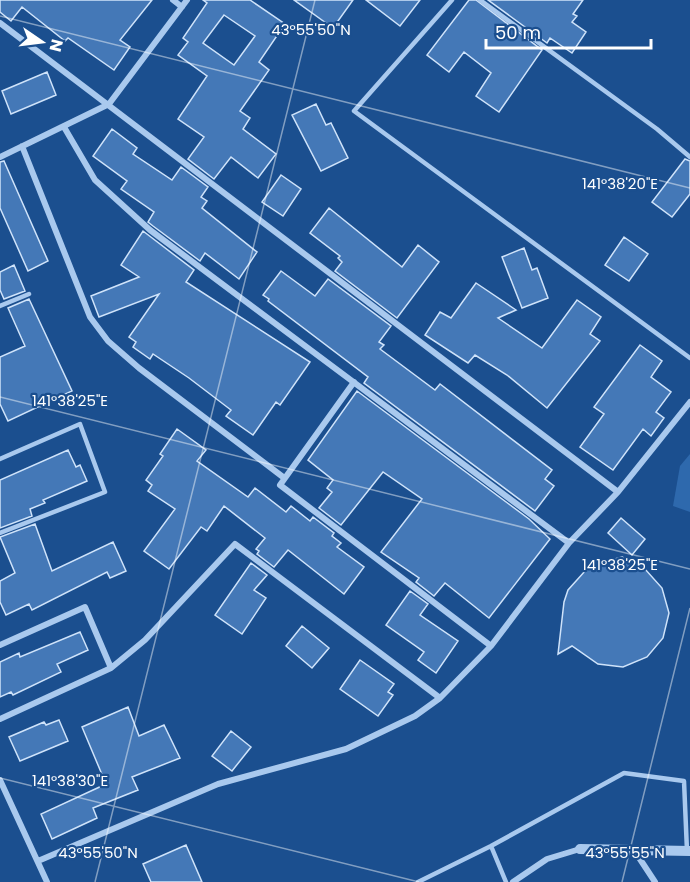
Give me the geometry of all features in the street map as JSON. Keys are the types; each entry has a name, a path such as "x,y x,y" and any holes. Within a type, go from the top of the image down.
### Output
{"street":[{"path":"173,0 182,7"},
{"path":"0,157 109,104 187,0"},
{"path":"0,23 618,492"},
{"path":"64,127 95,180 150,230 569,543"},
{"path":"22,146 90,317 108,341 139,368 283,477"},
{"path":"354,382 280,484 491,646"},
{"path":"38,861 218,784 346,749 415,716 440,698 491,646 569,543 618,492 690,402"},
{"path":"0,719 111,668 145,640 235,544 440,698"},
{"path":"0,645 85,608 111,668"},
{"path":"0,780 47,882"},
{"path":"513,882 547,859 580,849 688,851"},
{"path":"634,850 655,882"}],"lane":[{"path":"452,0 354,111 690,358"},
{"path":"480,0 657,129 690,157"},
{"path":"0,306 29,294"},
{"path":"0,459 80,424 105,492 0,533"},
{"path":"418,882 491,846 624,773 684,781 688,851"},
{"path":"491,846 506,882"}],"shaded area":[{"path":"690,454 690,512 673,506 680,466"}],"building":[{"path":"0,0 152,0 120,40 130,47 114,70 68,38 65,41 22,7 11,21 0,12"},
{"path":"203,0 250,0 285,24 259,62 269,70 240,111 250,118 243,129 276,154 258,178 231,157 214,179 188,159 204,137 178,119 207,76 178,55 188,42 183,38 207,3","holes":["224,15 255,36 234,65 203,43"]},
{"path":"294,0 353,0 333,28"},
{"path":"366,0 420,0 400,26"},
{"path":"469,0 476,0 542,50 499,112 476,96 491,73 464,52 449,72 427,55"},
{"path":"488,0 583,0 573,14 577,16 572,22 586,32 572,53 550,38 547,43"},
{"path":"47,72 56,95 11,114 2,91"},
{"path":"316,104 326,125 331,123 348,158 321,171 292,115"},
{"path":"112,129 137,148 133,154 172,180 181,167 208,187 201,197 207,201 202,208 257,252 239,279 205,253 200,261 148,222 154,212 121,189 127,181 93,156"},
{"path":"685,159 690,161 690,194 672,217 652,202"},
{"path":"4,161 48,261 28,271 0,208 0,162"},
{"path":"281,175 301,189 283,216 262,202"},
{"path":"329,208 402,267 418,245 439,262 397,318 335,271 342,262 338,258 340,256 310,233"},
{"path":"143,231 194,270 186,282 310,362 280,405 276,402 253,435 226,416 231,410 189,378 153,354 150,359 133,347 136,342 129,337 159,294 99,317 91,296 139,277 121,265"},
{"path":"624,237 648,254 629,281 605,265"},
{"path":"524,248 532,270 537,268 548,298 522,308 502,257"},
{"path":"14,265 25,291 4,299 0,290 0,272"},
{"path":"281,271 315,296 328,279 391,326 379,342 384,345 380,349 435,390 440,384 552,470 545,479 554,486 535,511 364,383 368,377 268,301 269,299 263,295"},
{"path":"476,283 516,310 498,318 542,348 577,300 601,317 590,334 600,341 547,408 507,375 475,355 468,363 425,335 440,312 451,318"},
{"path":"29,299 72,391 8,421 0,404 0,357 25,346 8,308"},
{"path":"640,345 662,361 651,377 671,392 656,412 664,418 651,436 643,429 613,470 580,447 604,414 594,407"},
{"path":"357,391 529,519 550,539 489,618 445,583 434,596 416,582 419,578 381,552 422,499 383,472 341,525 319,508 332,492 327,488 333,480 308,460"},
{"path":"177,429 206,450 197,461 248,497 255,488 286,512 291,506 310,521 313,517 334,533 332,536 341,543 337,547 364,567 344,594 288,550 274,567 257,554 259,551 256,549 265,538 224,506 207,531 201,527 169,569 144,551 175,509 148,491 152,485 146,480 163,456 160,454"},
{"path":"68,450 76,467 80,465 87,481 43,500 45,503 30,509 32,516 0,528 0,480"},
{"path":"621,518 645,539 632,555 608,533"},
{"path":"35,524 52,571 113,542 126,571 110,578 107,572 32,610 29,604 6,615 0,602 0,581 15,573 0,537"},
{"path":"622,557 645,569 662,588 669,613 663,638 647,657 623,667 598,664 572,646 558,654 564,602 568,590 585,571 596,564"},
{"path":"251,563 267,575 254,590 266,598 242,634 215,615"},
{"path":"410,591 428,604 420,615 458,641 436,673 418,660 424,652 386,625"},
{"path":"302,626 329,648 312,668 286,646"},
{"path":"80,632 88,650 57,664 61,672 13,695 11,692 0,697 0,662 19,653 20,657"},
{"path":"360,660 394,684 388,692 393,695 378,716 340,689"},
{"path":"128,707 139,736 164,725 180,758 132,777 138,790 93,808 97,818 52,839 41,814 106,784 82,727"},
{"path":"59,720 68,741 20,761 9,737 44,722 46,725"},
{"path":"231,731 251,747 232,771 212,756"},
{"path":"186,845 202,882 151,882 143,864"}]}
